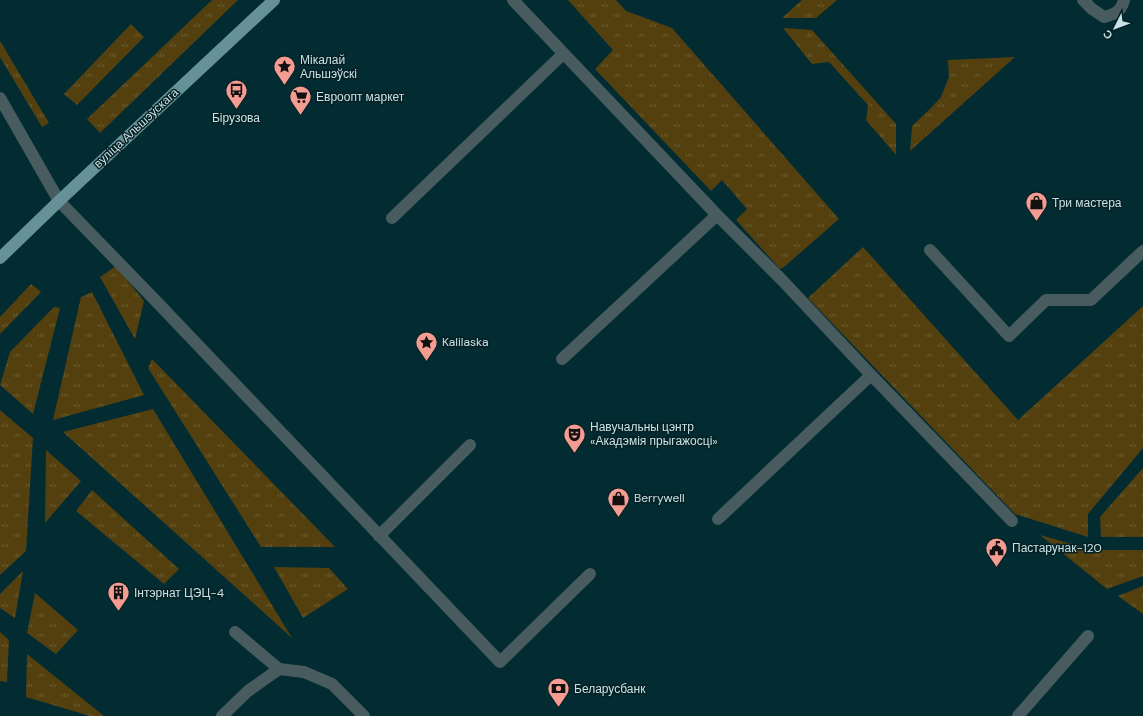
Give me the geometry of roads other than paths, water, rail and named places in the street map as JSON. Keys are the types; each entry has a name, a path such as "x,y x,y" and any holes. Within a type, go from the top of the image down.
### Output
{"main road":[{"name":"вуліца Альшэўскага","path":"0,258 274,0"}],"street":[{"path":"513,0 717,216 782,280 871,375 1012,521"},
{"path":"1083,0 1092,10 1104,17 1114,15 1122,8 1124,0"},
{"path":"392,218 563,54"},
{"path":"0,98 59,201 500,662 590,574"},
{"path":"562,359 717,216"},
{"path":"930,250 1010,336 1046,300 1091,300 1143,251"},
{"path":"718,519 871,375"},
{"path":"379,536 470,444"},
{"path":"235,632 279,669 304,672 332,684 364,716"},
{"path":"1018,716 1088,636"},
{"path":"222,716 248,691 279,669"}],"place":[{"name":"Мікалай Альшэўскі","path":"285,86"},
{"name":"Бірузова","path":"236,110"},
{"name":"Евроопт маркет","path":"300,116"},
{"name":"Три мастера","path":"1036,222"},
{"name":"Kalilaska","path":"426,362"},
{"name":"Навучальны цэнтр «Акадэмія прыгажосці»","path":"574,454"},
{"name":"Berrywell","path":"618,518"},
{"name":"Пастарунак-120","path":"997,568"},
{"name":"Інтэрнат ЦЭЦ-4","path":"119,612"},
{"name":"Беларусбанк","path":"558,708"}]}
